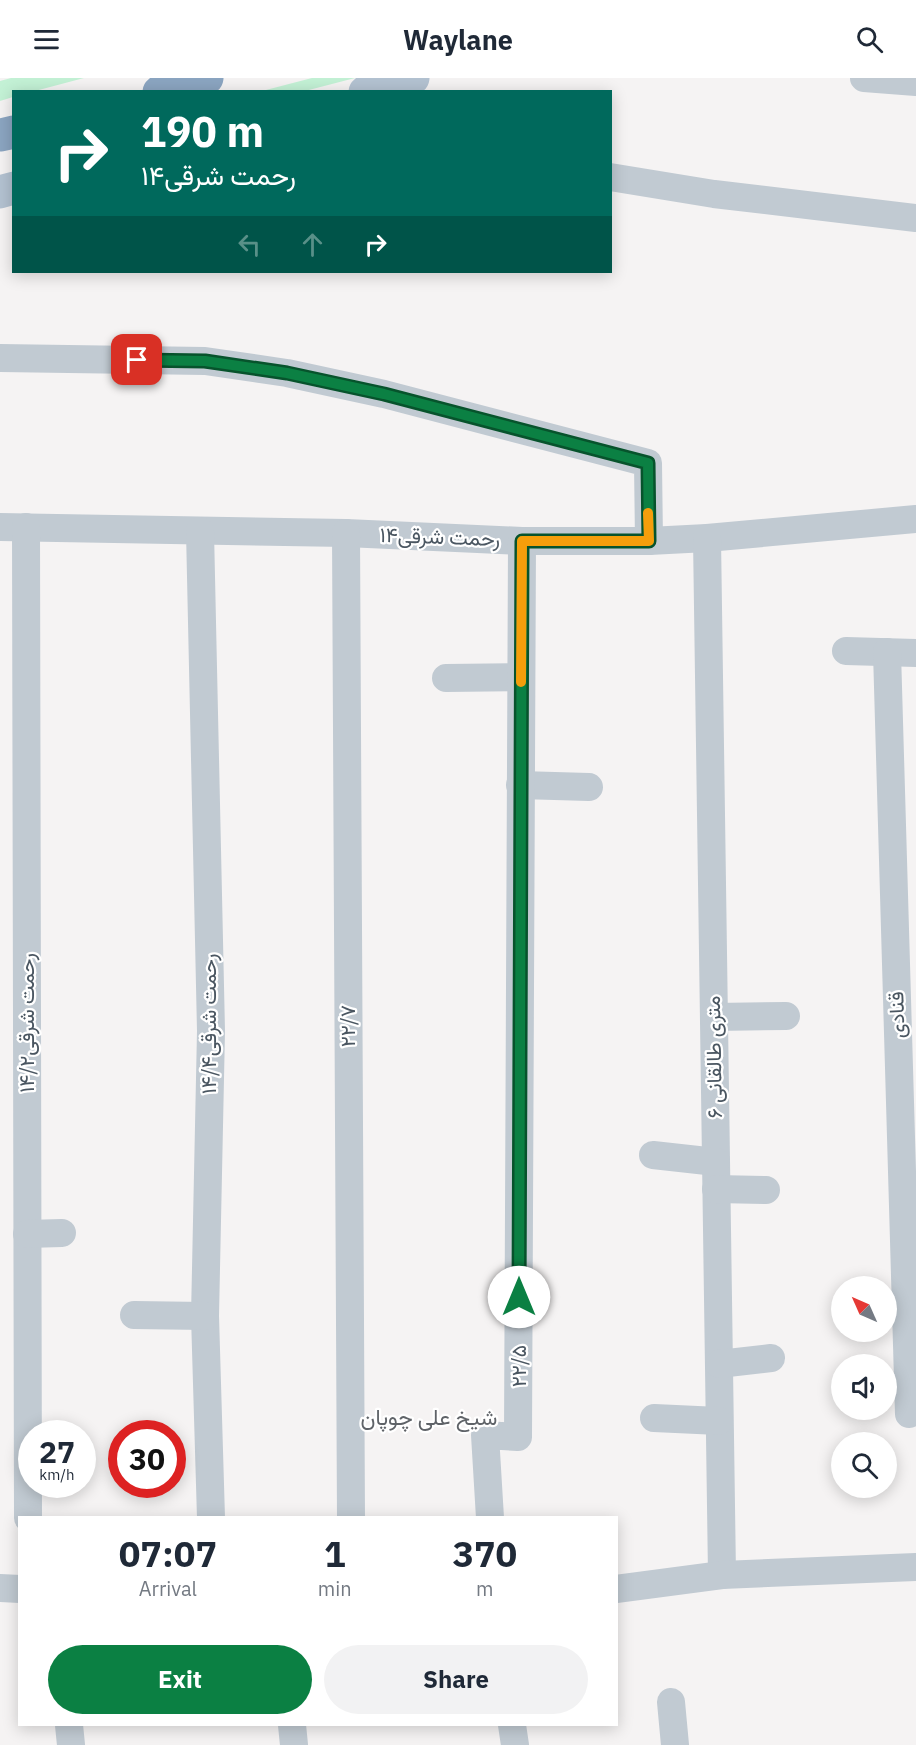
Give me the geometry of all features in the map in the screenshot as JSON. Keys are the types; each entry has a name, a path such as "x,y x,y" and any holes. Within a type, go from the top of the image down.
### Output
{"highway":[{"path":"166,90 207,78"}],"main road":[{"path":"372,90 413,78"}],"street":[{"path":"864,78 916,82"},
{"path":"612,177 714,194 916,218"},
{"path":"0,358 205,361 287,373 384,394 648,463 649,541"},
{"name":"۱۴رحمت شرقی","path":"13,527 346,534 522,541 649,541 916,519"},
{"name":"۱۴/۲رحمت شرقی","path":"13,527 27,1234 28,1516"},
{"name":"۱۴/۴رحمت شرقی","path":"200,531 211,1031 206,1316 211,1516"},
{"name":"۲۲/۷","path":"346,534 351,1516"},
{"name":"۶ متری طالقانی","path":"707,538 722,1575"},
{"name":"۲۲/۵","path":"490,1516 484,1435 518,1437 522,541"},
{"path":"846,651 916,653"},
{"name":"قنادی","path":"887,652 909,1414"},
{"path":"446,678 521,677"},
{"path":"520,785 589,788"},
{"path":"714,1017 786,1016"},
{"path":"653,1155 765,1190"},
{"path":"27,1234 62,1233"},
{"path":"134,1315 206,1316"},
{"path":"718,1364 771,1358"},
{"path":"654,1418 719,1421"},
{"path":"618,1589 722,1575 916,1567"},
{"path":"0,1588 18,1589"},
{"path":"671,1702 675,1745"},
{"path":"69,1726 70,1745"},
{"path":"292,1726 294,1745"},
{"path":"512,1726 515,1745"}],"green space":[{"path":"11,78 84,78 39,90 12,90 12,97 0,101 0,81"},
{"path":"312,78 355,78 309,90 266,90"}],"slow traffic":[{"path":"521,682 522,541 649,541 648,513"}],"district":[{"name":"شیخ علی چوپان","path":"429,1417"}],"route":[{"path":"137,360 205,361 287,373 384,394 648,463 649,541 522,541 519,1297"}]}
